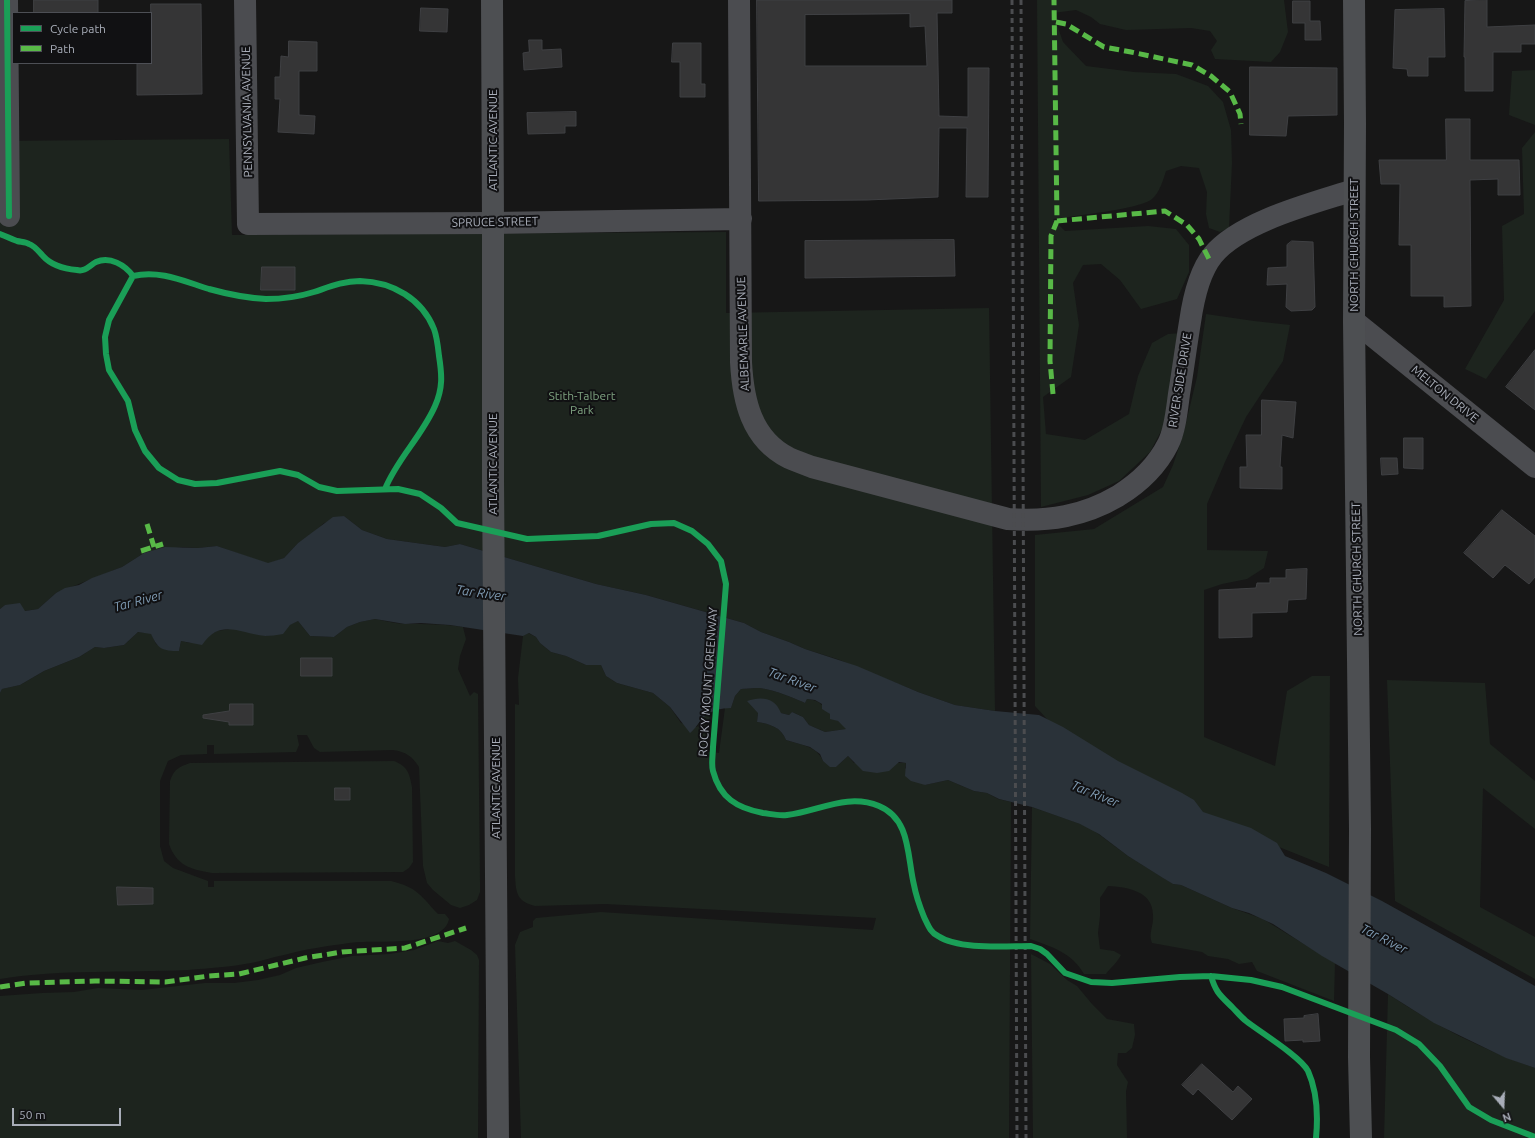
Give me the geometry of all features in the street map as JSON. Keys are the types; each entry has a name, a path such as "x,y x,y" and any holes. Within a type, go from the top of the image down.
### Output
{"main road":[{"name":"ATLANTIC AVENUE","path":"492,0 493,480 498,1138"},
{"name":"NORTH CHURCH STREET","path":"1354,0 1356,57 1354,321 1360,829 1359,1057 1361,1138"},
{"name":"ATLANTIC AVENUE","path":"486,1138 488,1077 497,1024"}],"street":[{"path":"7,0 9,216"},
{"name":"PENNSYLVANIA AVENUE","path":"245,0 248,224"},
{"name":"ALBEMARLE AVENUE","path":"739,0 742,381 748,411 761,434 771,445 788,457 812,467 974,511"},
{"name":"RIVER SIDE DRIVE","path":"974,511 1008,519 1032,521 1048,519 1083,512 1102,505 1125,492 1142,479 1159,461 1169,442 1176,413 1192,308 1199,280 1213,255 1234,235 1285,212 1354,190"},
{"name":"SPRUCE STREET","path":"248,224 493,223 741,219"},
{"name":"MELTON DRIVE","path":"1354,321 1535,467"}],"green space":[{"path":"1037,0 1284,0 1288,32 1280,52 1271,62 1215,59 1211,50 1217,41 1210,31 1191,28 1126,30 1100,24 1091,17 1076,10 1053,13 1063,42 1086,66 1134,72 1176,74 1208,86 1223,102 1231,130 1232,163 1229,228 1220,232 1209,228 1206,214 1207,192 1199,168 1181,166 1166,171 1157,193 1152,199 1145,203 1121,209 1053,219 1065,231 1148,226 1176,229 1189,245 1189,272 1177,299 1141,309 1120,280 1101,264 1083,265 1073,283 1079,325 1071,377 1043,397 1046,434 1085,440 1129,414 1138,376 1152,343 1168,334 1182,333 1169,416 1150,452 1119,481 1088,495 1041,507"},
{"path":"1535,70 1535,125 1509,115 1512,71"},
{"path":"1535,132 1535,311 1486,379 1465,369 1504,300 1502,226 1524,214 1522,148"},
{"name":"Stith-Talbert Park","path":"229,139 232,235 726,232 726,313 989,308 995,711 955,705 918,692 837,659 805,649 761,632 744,623 646,595 596,584 460,544 445,547 387,539 362,530 344,516 324,523 298,543 284,558 268,564 217,546 198,548 182,547 144,553 122,567 56,593 38,609 25,611 5,605 0,609 0,141"},
{"path":"1206,314 1290,325 1283,361 1246,417 1207,504 1207,550 1268,551 1264,568 1247,579 1222,584 1204,590 1204,737 1275,766 1287,691 1312,676 1330,676 1329,867 1209,819 1067,741 1035,706 1035,535 1094,529 1163,487 1173,465 1183,435 1197,377"},
{"path":"375,619 403,624 463,627 466,639 460,656 458,669 470,696 474,692 478,694 480,892 477,900 460,908 451,905 427,883 423,866 419,767 408,755 393,750 320,752 314,748 307,735 297,735 299,745 296,752 214,754 214,745 207,745 207,754 181,755 168,761 160,781 160,846 164,861 173,868 208,881 208,887 214,887 214,881 391,881 413,889 423,897 438,914 445,914 449,919 444,928 434,935 421,939 341,944 308,949 255,962 228,966 188,970 47,974 0,979 0,693 2,689 20,685 44,671 79,657 95,647 104,648 124,645 138,632 151,633 156,644 179,651 181,641 190,643 217,631 240,629 266,636 298,621 310,636 334,637 347,627 360,622"},
{"path":"528,633 536,637 540,643 551,652 566,656 586,665 601,665 606,676 617,683 653,693 670,707 681,723 697,727 703,717 710,713 707,751 719,753 725,708 731,708 735,696 741,689 767,689 795,698 805,703 807,699 816,701 847,729 825,732 809,725 803,717 792,712 789,715 781,713 758,713 757,722 778,729 786,740 813,749 823,761 836,767 848,756 854,763 906,763 905,768 925,785 948,780 974,791 987,793 998,799 1011,802 1009,1138 521,1138 515,945 520,932 533,927 533,921 536,918 601,912 873,930 876,918 605,904 535,906 524,902 517,892 515,876 515,704 519,705 518,678 523,636"},
{"path":"1387,680 1485,683 1490,744 1535,781 1535,829 1483,788 1480,907 1535,937 1535,979 1395,901"},
{"path":"394,761 405,768 410,777 412,787 413,862 409,868 403,872 212,873 191,868 180,862 169,844 170,781 177,769 190,763"},
{"path":"1032,807 1089,827 1128,856 1173,884 1181,885 1232,908 1263,919 1335,963 1334,1001 1257,971 1252,962 1239,964 1228,959 1208,956 1202,952 1152,943 1151,933 1153,915 1149,900 1131,889 1108,886 1100,898 1098,933 1100,949 1114,951 1121,955 1106,974 1084,974 1068,956 1054,948 1030,939"},
{"path":"438,941 448,943 455,941 471,950 477,955 479,960 478,1138 0,1138 0,996 74,992 98,988 142,990 205,983 234,983 258,980 280,975 296,968 322,962 352,956 389,954 414,950"},
{"path":"1031,954 1050,964 1067,980 1077,986 1107,1019 1134,1024 1135,1035 1132,1048 1126,1053 1118,1053 1117,1065 1128,1082 1126,1091 1127,1138 1033,1138"},
{"path":"1388,994 1459,1036 1535,1068 1535,1138 1384,1138"}],"water":[{"name":"Tar River","path":"344,516 362,530 387,539 445,547 460,544 596,584 646,595 744,623 761,632 805,649 857,666 918,692 955,705 995,711 1039,715 1063,727 1118,761 1194,800 1203,812 1251,828 1277,843 1285,856 1326,873 1382,901 1535,986 1535,1068 1506,1058 1434,1023 1388,994 1322,956 1273,924 1249,913 1232,908 1181,885 1173,884 1128,856 1099,834 1080,824 1032,807 999,799 987,793 974,791 948,780 925,785 911,781 905,776 906,763 899,762 889,771 877,773 863,771 848,756 836,767 830,767 823,761 820,754 810,747 786,740 778,729 757,722 758,713 747,701 753,699 763,699 772,701 781,713 789,715 792,712 803,717 809,725 825,732 846,729 838,721 830,719 830,714 822,709 822,704 815,700 807,699 805,703 767,689 741,689 735,696 731,708 720,709 709,713 690,733 670,707 653,693 617,683 606,676 601,665 586,665 566,656 551,652 540,643 536,637 529,633 523,636 450,625 421,623 405,624 375,619 360,622 347,627 334,637 310,636 298,621 290,625 283,634 265,636 238,630 223,629 209,637 202,645 181,641 179,651 165,650 158,646 151,634 138,632 124,645 104,648 95,647 79,657 44,671 20,685 2,689 0,693 0,609 5,605 20,603 25,611 38,609 56,593 65,588 79,585 92,578 122,567 144,553 165,547 198,548 217,546 268,563 284,558 298,543 333,517"}],"building":[{"path":"34,0 98,0 98,12 34,12"},
{"path":"757,0 952,0 952,13 937,13 939,116 968,117 968,68 989,68 988,197 966,197 967,128 939,128 938,197 867,200 759,201","holes":["910,14 910,27 925,26 927,66 805,66 805,15"]},
{"path":"1487,0 1487,27 1535,25 1535,44 1521,44 1521,52 1493,52 1493,91 1465,91 1465,1"},
{"path":"1293,1 1310,1 1310,21 1320,21 1321,40 1305,40 1305,23 1293,23"},
{"path":"151,4 201,4 202,94 137,95 137,64 152,64"},
{"path":"421,8 448,9 447,32 420,31"},
{"path":"1444,9 1445,57 1428,57 1428,76 1408,76 1407,69 1393,68 1395,10"},
{"path":"529,40 542,40 542,50 561,49 562,67 524,70 523,53 529,52"},
{"path":"289,41 317,42 317,71 299,71 299,115 315,116 314,134 278,132 280,99 275,99 275,77 280,77 281,56 288,57"},
{"path":"673,43 701,43 701,84 705,84 705,97 680,97 680,62 672,62"},
{"path":"1250,67 1337,68 1337,115 1288,116 1286,136 1250,135"},
{"path":"576,112 576,126 565,126 565,133 528,134 527,113"},
{"path":"1446,119 1470,119 1470,160 1519,160 1520,195 1498,195 1498,179 1470,180 1471,306 1444,307 1444,296 1411,296 1411,245 1399,245 1400,184 1381,184 1379,160 1446,160"},
{"path":"954,240 955,276 805,278 805,241"},
{"path":"1292,241 1313,242 1315,307 1312,310 1291,311 1286,307 1287,284 1267,285 1268,268 1287,267 1287,245"},
{"path":"262,267 295,267 295,290 261,290"},
{"path":"1535,350 1535,410 1506,387"},
{"path":"1262,400 1296,402 1293,438 1282,435 1280,467 1282,467 1282,489 1240,488 1240,467 1247,467 1246,435 1261,435"},
{"path":"1404,438 1423,438 1423,469 1404,468"},
{"path":"1381,458 1397,458 1398,474 1382,475"},
{"path":"1502,510 1535,536 1535,577 1529,584 1505,565 1493,578 1464,553"},
{"path":"1307,569 1306,599 1288,600 1287,612 1252,613 1252,637 1219,638 1219,590 1256,588 1257,583 1270,583 1270,578 1286,578 1286,570"},
{"path":"301,658 332,658 332,676 301,676"},
{"path":"230,704 253,704 253,725 229,725 229,722 203,718 203,715 229,711"},
{"path":"335,788 350,788 350,800 335,800"},
{"path":"117,887 153,888 153,904 118,905"},
{"path":"1318,1014 1320,1041 1285,1041 1284,1019 1304,1018 1304,1016"},
{"path":"1202,1064 1233,1092 1238,1086 1252,1099 1232,1120 1198,1089 1193,1095 1182,1085"}],"railway":[{"path":"1012,0 1017,1138"},
{"path":"1021,0 1026,1138"}],"marked path":[{"path":"1053,394 1050,361 1051,236 1057,221 1054,0"},
{"path":"1056,22 1066,24 1104,47 1192,65 1211,76 1230,92 1240,114 1241,124"},
{"path":"1057,221 1165,211 1187,225 1199,239 1210,261"},
{"path":"147,524 154,547"},
{"path":"141,551 163,544"},
{"path":"0,987 27,983 95,981 165,982 209,976 239,974 305,958 342,952 405,948 466,928"}],"cycle path":[{"path":"7,0 9,216"},
{"name":"ROCKY MOUNT GREENWAY","path":"0,234 31,245 50,262 63,268 82,270 96,262 107,260 126,268 133,276 109,320 105,337 109,370 128,401 135,430 145,451 159,468 178,480 195,484 217,483 280,471 298,475 319,487 337,491 398,489 420,494 441,508 457,523 527,539 598,536 651,524 674,523 692,531 708,544 721,561 726,584 712,762 713,771 720,788 725,795 738,805 763,813 787,815 833,804 856,801 867,802 879,806 889,812 897,820 902,829 906,840 918,901 930,928 938,936 947,940 970,945 996,947 1031,946 1040,949 1047,954 1065,973 1091,982 1112,983 1211,976 1251,980 1282,987 1396,1030 1419,1044 1440,1066 1469,1107 1491,1120 1535,1137"},
{"path":"133,276 153,274 162,275 223,293 266,299 308,294 331,286 354,281 372,282 395,289 414,301 429,318 435,332 441,369 441,387 438,399 430,417 396,468 385,489"},
{"path":"1211,976 1219,994 1242,1018 1289,1052 1304,1065 1308,1071 1316,1104 1316,1138"}]}
